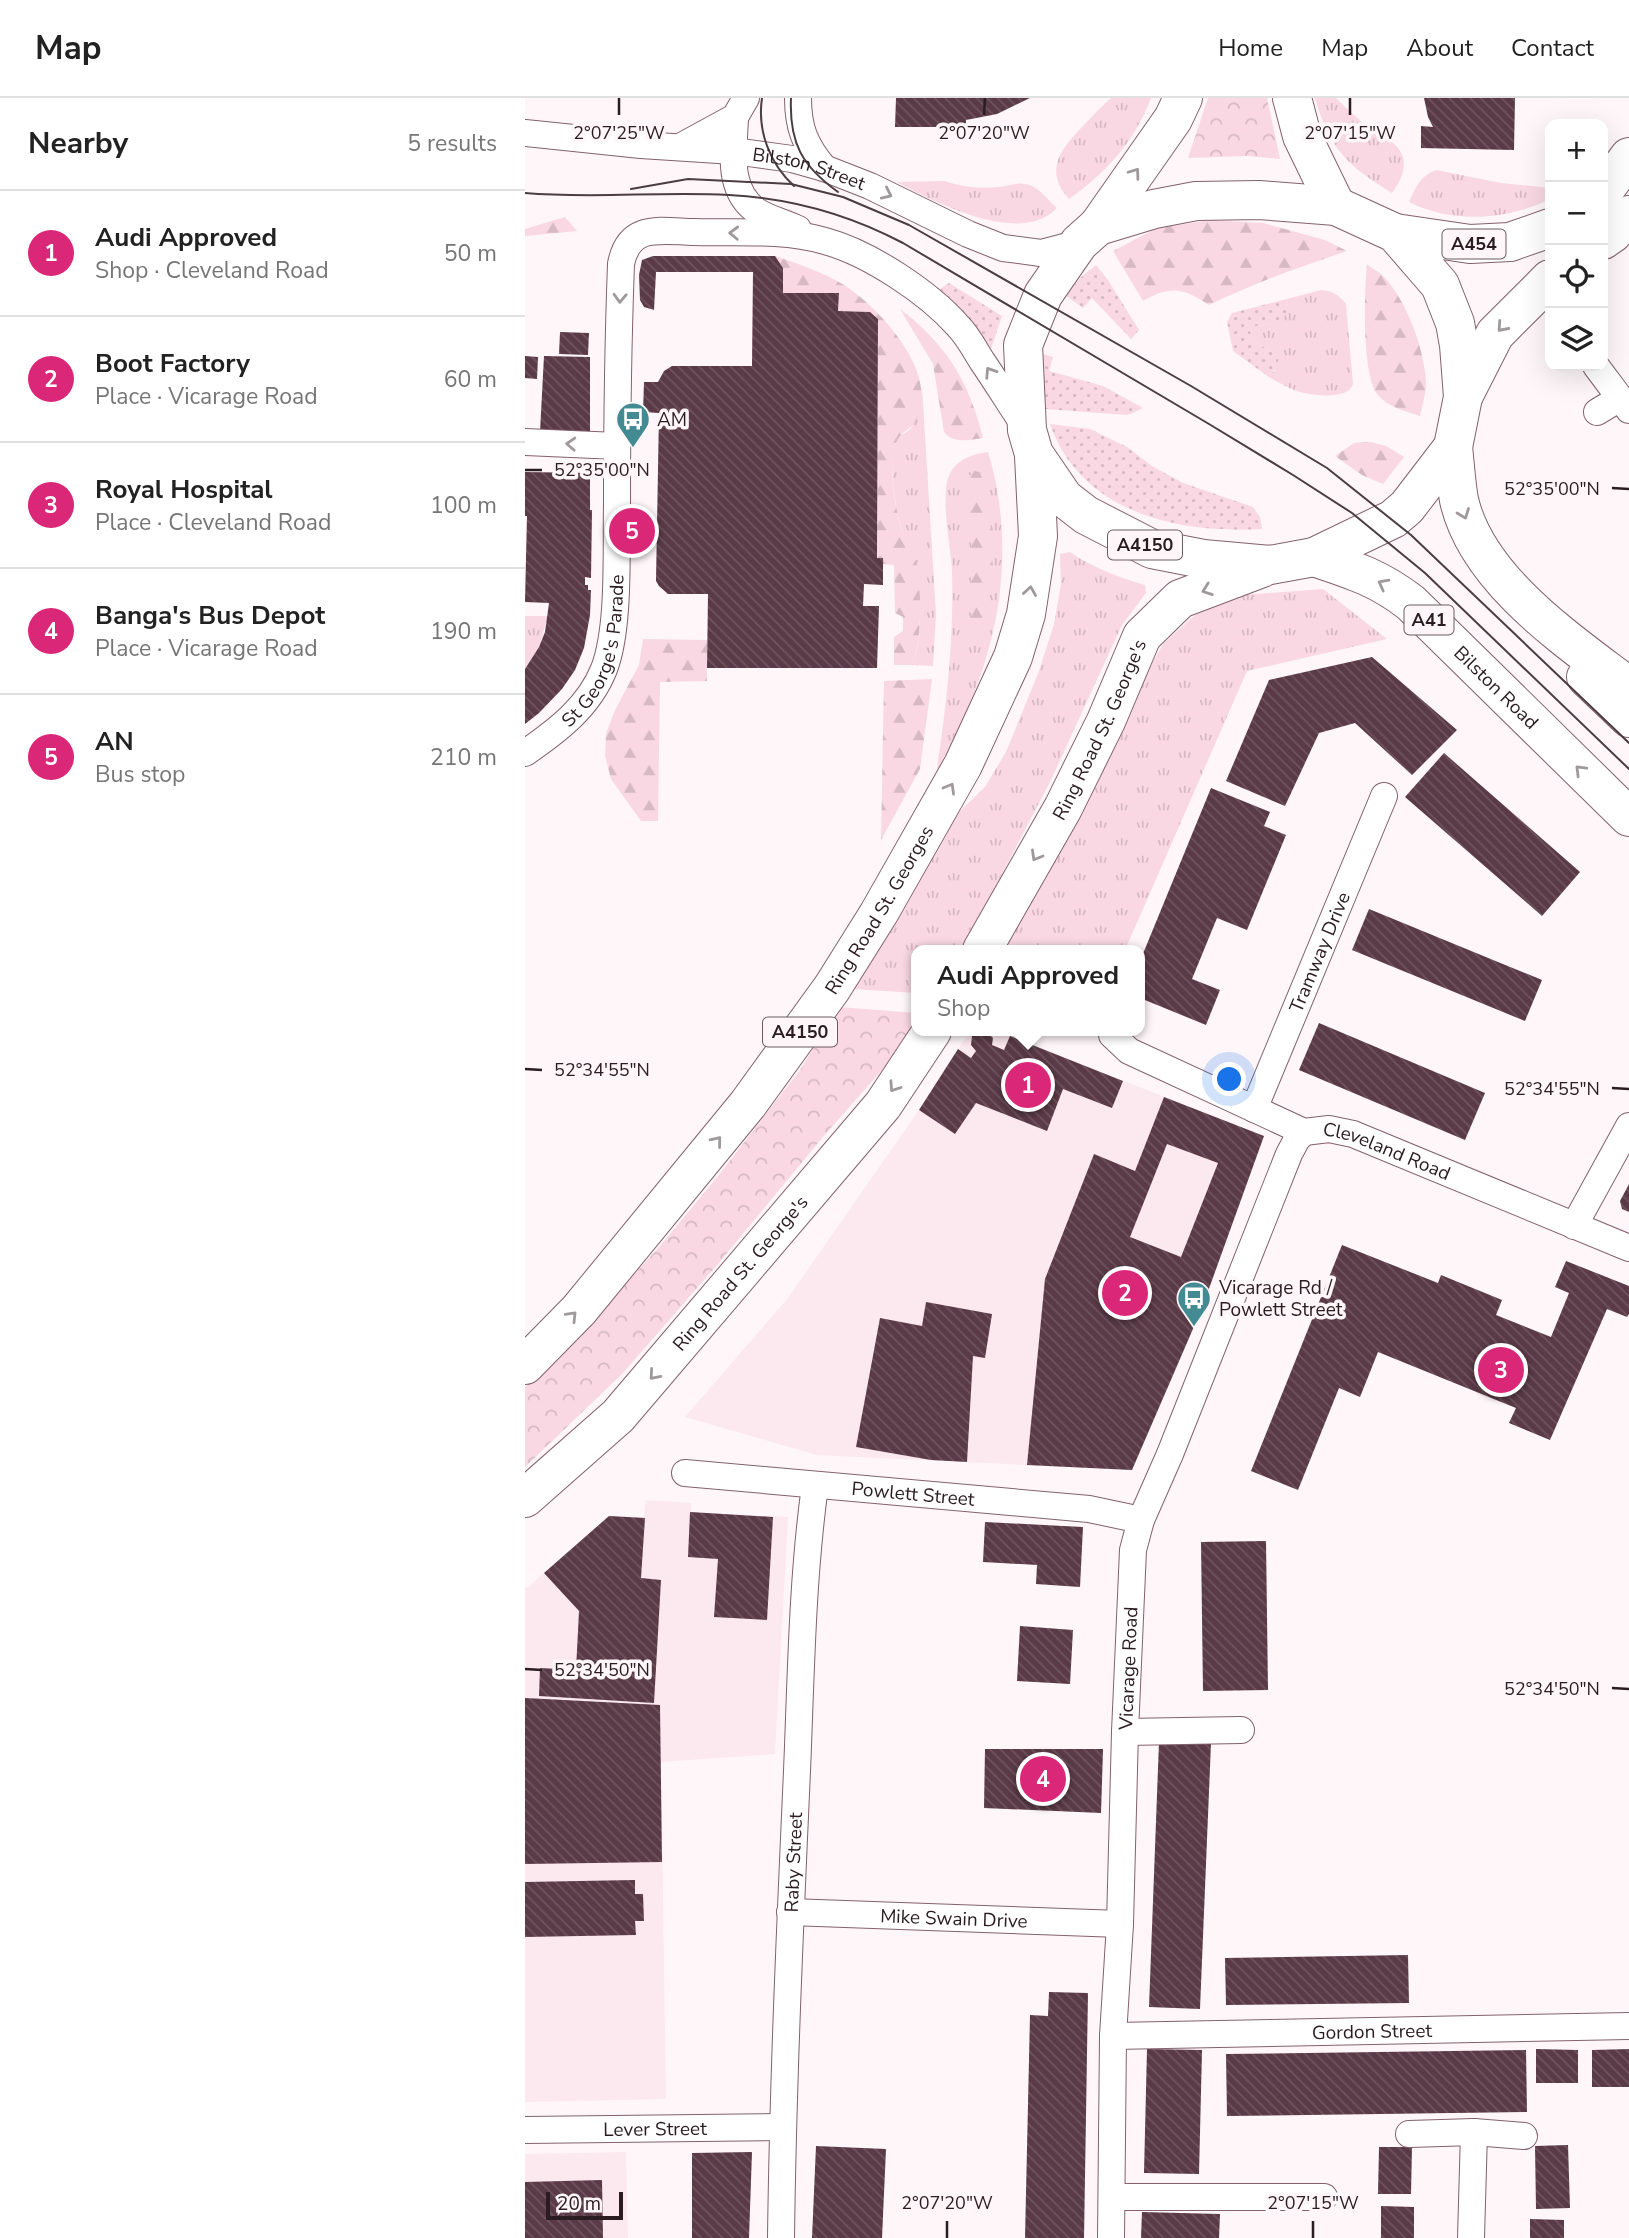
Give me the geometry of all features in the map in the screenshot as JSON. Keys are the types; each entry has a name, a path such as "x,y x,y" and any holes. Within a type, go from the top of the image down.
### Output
{"highway":[{"name":"A4150","path":"1088,234 1154,208 1196,201 1259,200 1336,206 1395,233 1440,285 1455,323 1463,397 1453,447 1407,507 1393,519 1314,557 1270,565 1203,559 1152,549 1086,515 1064,498 1030,442 1023,345 1044,295 1088,234 1173,119 1183,98"},
{"path":"1292,98 1302,136 1336,206"},
{"path":"1608,185 1629,157"},
{"path":"1608,236 1629,215"},
{"name":"A454","path":"1395,233 1470,244 1510,242 1545,230"},
{"path":"1463,397 1495,334 1545,284"},
{"name":"Ring Road St. Georges","path":"525,1365 579,1310 748,1104 879,913 963,765 1013,657 1026,614 1038,536 1030,442"},
{"path":"1453,447 1459,502 1472,534 1497,574 1551,641 1629,718"},
{"name":"Bilston Road","path":"1314,557 1390,586 1412,603 1629,817"},
{"name":"Ring Road St. George's","path":"985,945 1063,808 1142,636 1180,599 1270,565"},
{"path":"1521,601 1629,687"},
{"name":"Ring Road St. George's","path":"525,1498 618,1416 883,1105 930,1036"}],"street":[{"path":"798,98 798,115 804,139 824,168"},
{"path":"680,147 741,107"},
{"path":"741,107 734,151 734,180 746,201 758,212 892,272 935,303 960,327 1030,442"},
{"name":"Bilston Street","path":"525,132 734,151 792,159 870,186 1003,248 1041,253 1088,234"},
{"name":"St George's Parade","path":"525,754 559,730 583,705 604,669 612,636 615,599 621,264 624,249 637,234 658,230 786,234 826,241"},
{"path":"1597,412 1624,404 1601,371"},
{"path":"525,442 617,446"},
{"name":"Tramway Drive","path":"1254,1109 1384,796"},
{"name":"Cleveland Road","path":"1113,1036 1129,1051 1304,1132 1329,1129 1353,1134 1629,1248"},
{"path":"1574,1226 1629,1126"},
{"name":"Vicarage Road","path":"1111,2238 1113,2036 1120,1924 1133,1550 1141,1520 1170,1454 1289,1154 1304,1132"},
{"name":"Powlett Street","path":"685,1473 1089,1509 1141,1520"},
{"name":"Raby Street","path":"781,2238 790,1912 810,1522 815,1486"},
{"path":"1125,1732 1241,1730"},
{"name":"Mike Swain Drive","path":"790,1912 1120,1924"},
{"name":"Gordon Street","path":"1113,2036 1629,2025"},
{"name":"Lever Street","path":"525,2130 783,2127"},
{"path":"1409,2134 1474,2133 1524,2136"},
{"path":"1471,2238 1474,2133"},
{"path":"1112,2197 1324,2197"}],"shaded area":[{"path":"967,1036 1009,1036 1264,1136 1202,1308 1132,1470 817,1455 685,1417 788,1298 919,1110"},
{"path":"646,1500 691,1503 691,1512 788,1517 775,1754 661,1762 666,2099 525,2102 525,1587 609,1516 644,1517"},
{"path":"626,2152 628,2238 525,2238 525,2154"}],"green space":[{"path":"1111,98 1151,98 1137,128 1118,155 1069,199 1057,179 1058,160 1068,143"},
{"path":"1208,98 1267,98 1280,159 1248,156 1188,158"},
{"path":"1315,98 1336,98 1364,124 1399,149 1404,168 1392,193 1352,165 1334,144"},
{"path":"1436,170 1501,183 1545,187 1545,201 1498,215 1480,217 1443,214 1409,202 1416,187"},
{"path":"944,181 978,188 1028,185 1039,190 1057,208 1041,219 1022,223 1000,222 954,209 897,182"},
{"path":"565,217 577,231 525,236 525,229"},
{"path":"1211,220 1263,223 1325,240 1347,251 1260,282 1209,305 1192,295 1177,291 1161,292 1143,301 1113,251 1157,228"},
{"path":"775,256 827,276 858,295 899,339 918,374 922,392 919,415 914,424 897,440 892,468 899,522 914,555 919,579 920,627 912,665 894,665 894,637 903,631 903,617 895,613 894,565 883,564 883,559 877,558 878,319 870,312 838,311 839,294 783,293 783,268"},
{"path":"1367,264 1392,287 1413,327 1425,370 1425,396 1420,416 1386,402 1377,394 1372,383 1365,331"},
{"path":"1096,265 1139,330 1131,339 1092,298 1083,308 1066,296 1080,278"},
{"path":"949,283 1002,316 991,349 940,289"},
{"path":"1321,290 1335,294 1346,304 1353,384 1344,393 1336,395 1296,391 1266,375 1275,371 1278,356 1251,339 1249,330 1255,326 1272,324 1288,307 1287,299"},
{"path":"1287,299 1288,307 1284,318 1272,324 1255,326 1250,330 1251,339 1278,356 1276,368 1266,375 1233,351 1227,322 1232,313"},
{"path":"900,309 930,336 953,365 971,399 983,438 957,440 944,432 933,364"},
{"path":"1043,354 1053,357 1049,371 1103,386 1143,408 1128,415 1045,409"},
{"path":"922,386 936,614 933,666 912,665 920,627 918,583 913,554 902,532 892,471 894,446 897,439 911,428 917,418"},
{"path":"1050,424 1090,429 1127,447 1152,466 1183,483 1253,507 1260,517 1262,529 1198,527 1136,512 1109,498 1084,479 1065,454"},
{"path":"1371,442 1386,446 1404,457 1383,484 1362,475 1335,456 1354,443"},
{"path":"988,452 1001,514 1001,578 997,609 982,670 939,769 952,621 947,485 955,466 970,456"},
{"path":"973,471 980,472 985,489 992,548 988,607 984,624 978,626 972,621 972,543 966,482"},
{"path":"1070,552 1106,572 1145,585 1146,593 1122,625 1050,782 962,945 911,945 911,993 852,989 952,819 985,787 1006,752 1039,671 1054,624 1061,584 1060,554"},
{"path":"1323,589 1387,639 1247,671 1127,945 1006,945 1109,741 1163,644 1195,615 1242,595"},
{"path":"525,616 548,616 539,647 525,669"},
{"path":"643,639 707,640 707,681 660,682 658,821 641,821 611,779 605,756 606,734 614,712 639,665"},
{"path":"932,679 920,769 881,840 884,681"},
{"path":"839,1007 911,1013 912,1036 622,1374 525,1467 525,1387 569,1345 661,1245 800,1070"}],"building":[{"path":"896,98 1030,98 997,114 966,120 966,127 895,127"},
{"path":"1424,98 1515,98 1514,150 1421,148 1421,126 1433,127"},
{"path":"653,256 775,256 783,268 783,293 839,293 838,311 870,312 878,319 877,558 883,558 883,585 864,584 863,606 879,606 877,668 707,668 708,594 668,594 656,581 659,413 643,412 644,382 658,382 664,371 672,366 752,366 753,272 656,272 654,310 644,307 640,300 639,275 642,260"},
{"path":"560,332 589,333 588,355 559,354"},
{"path":"525,356 538,357 537,379 525,378"},
{"path":"544,356 590,357 590,433 540,432"},
{"path":"525,472 590,473 592,510 591,578 585,577 585,585 591,590 590,615 584,648 575,670 562,689 525,724 525,669 545,632 549,603 525,602"},
{"path":"1372,657 1457,730 1412,775 1355,723 1319,733 1285,806 1226,781 1269,680"},
{"path":"1444,753 1580,872 1542,916 1405,797"},
{"path":"1211,788 1270,812 1264,826 1286,835 1247,930 1217,918 1192,979 1220,990 1206,1025 1145,1000 1145,949"},
{"path":"1369,909 1542,980 1525,1021 1352,950"},
{"path":"1319,1023 1485,1093 1465,1140 1299,1070"},
{"path":"972,1036 991,1036 992,1045 1004,1050 1010,1036 1123,1081 1112,1108 1063,1089 1047,1131 976,1103 955,1134 919,1110 958,1049 971,1058 976,1051 971,1045"},
{"path":"1164,1097 1264,1136 1202,1308 1132,1470 1027,1465 1045,1279 1094,1154 1135,1171","holes":["1167,1144 1218,1163 1181,1257 1130,1237"]},
{"path":"1629,1184 1629,1212 1622,1209 1620,1201"},
{"path":"1342,1245 1438,1283 1441,1275 1502,1300 1496,1315 1551,1337 1569,1293 1555,1287 1566,1261 1629,1286 1629,1314 1627,1317 1607,1309 1550,1440 1509,1423 1516,1408 1378,1352 1360,1397 1339,1388 1298,1490 1251,1471"},
{"path":"926,1302 992,1314 985,1358 973,1356 967,1462 931,1460 856,1447 880,1318 922,1326"},
{"path":"690,1512 773,1517 767,1620 714,1617 718,1559 688,1557"},
{"path":"609,1516 645,1518 641,1578 661,1580 654,1703 539,1696 540,1668 576,1670 579,1611 544,1573"},
{"path":"985,1522 1083,1527 1080,1587 1036,1584 1037,1565 983,1562"},
{"path":"1266,1541 1268,1690 1203,1691 1201,1542"},
{"path":"1020,1626 1073,1630 1070,1684 1017,1681"},
{"path":"525,1698 660,1705 662,1862 525,1864"},
{"path":"1159,1742 1211,1743 1200,2009 1149,2007"},
{"path":"985,1749 1103,1749 1101,1813 984,1808"},
{"path":"635,1880 635,1894 643,1894 644,1921 635,1921 636,1935 525,1937 525,1882"},
{"path":"1408,1955 1409,2003 1226,2005 1225,1958"},
{"path":"1049,1992 1088,1993 1084,2238 1025,2238 1030,2015 1048,2016"},
{"path":"1147,2049 1202,2050 1199,2174 1144,2173"},
{"path":"1536,2049 1578,2050 1578,2083 1536,2083"},
{"path":"1629,2049 1629,2087 1592,2087 1592,2050"},
{"path":"1526,2050 1527,2112 1227,2116 1226,2054"},
{"path":"1568,2145 1570,2208 1536,2209 1535,2146"},
{"path":"816,2146 886,2149 882,2238 812,2238"},
{"path":"1379,2147 1412,2147 1411,2194 1378,2194"},
{"path":"752,2152 749,2238 692,2238 692,2153"},
{"path":"602,2180 603,2238 525,2238 525,2182"},
{"path":"1381,2206 1414,2207 1414,2238 1381,2238"},
{"path":"1142,2212 1220,2214 1219,2238 1141,2238"},
{"path":"1530,2219 1564,2220 1564,2238 1530,2238"}],"tram line":[{"path":"762,98 762,123 767,146 778,168 794,186"},
{"path":"791,98 792,128 800,152 815,173 838,192"},
{"path":"631,189 688,179 791,184 843,197 909,225 1191,386 1327,468 1411,535 1629,743"},
{"path":"525,193 703,194 752,197 818,209 903,243 1209,424 1352,513 1425,573 1629,769"}],"place":[{"name":"AM","path":"633,449"},
{"name":"AN","path":"632,531"},
{"name":"Audi Approved","path":"1028,1085"},
{"name":"Boot Factory","path":"1125,1293"},
{"name":"Vicarage Rd / Powlett Street","path":"1194,1328"},
{"name":"Royal Hospital","path":"1501,1370"},
{"name":"Banga's Bus Depot","path":"1043,1779"}]}
